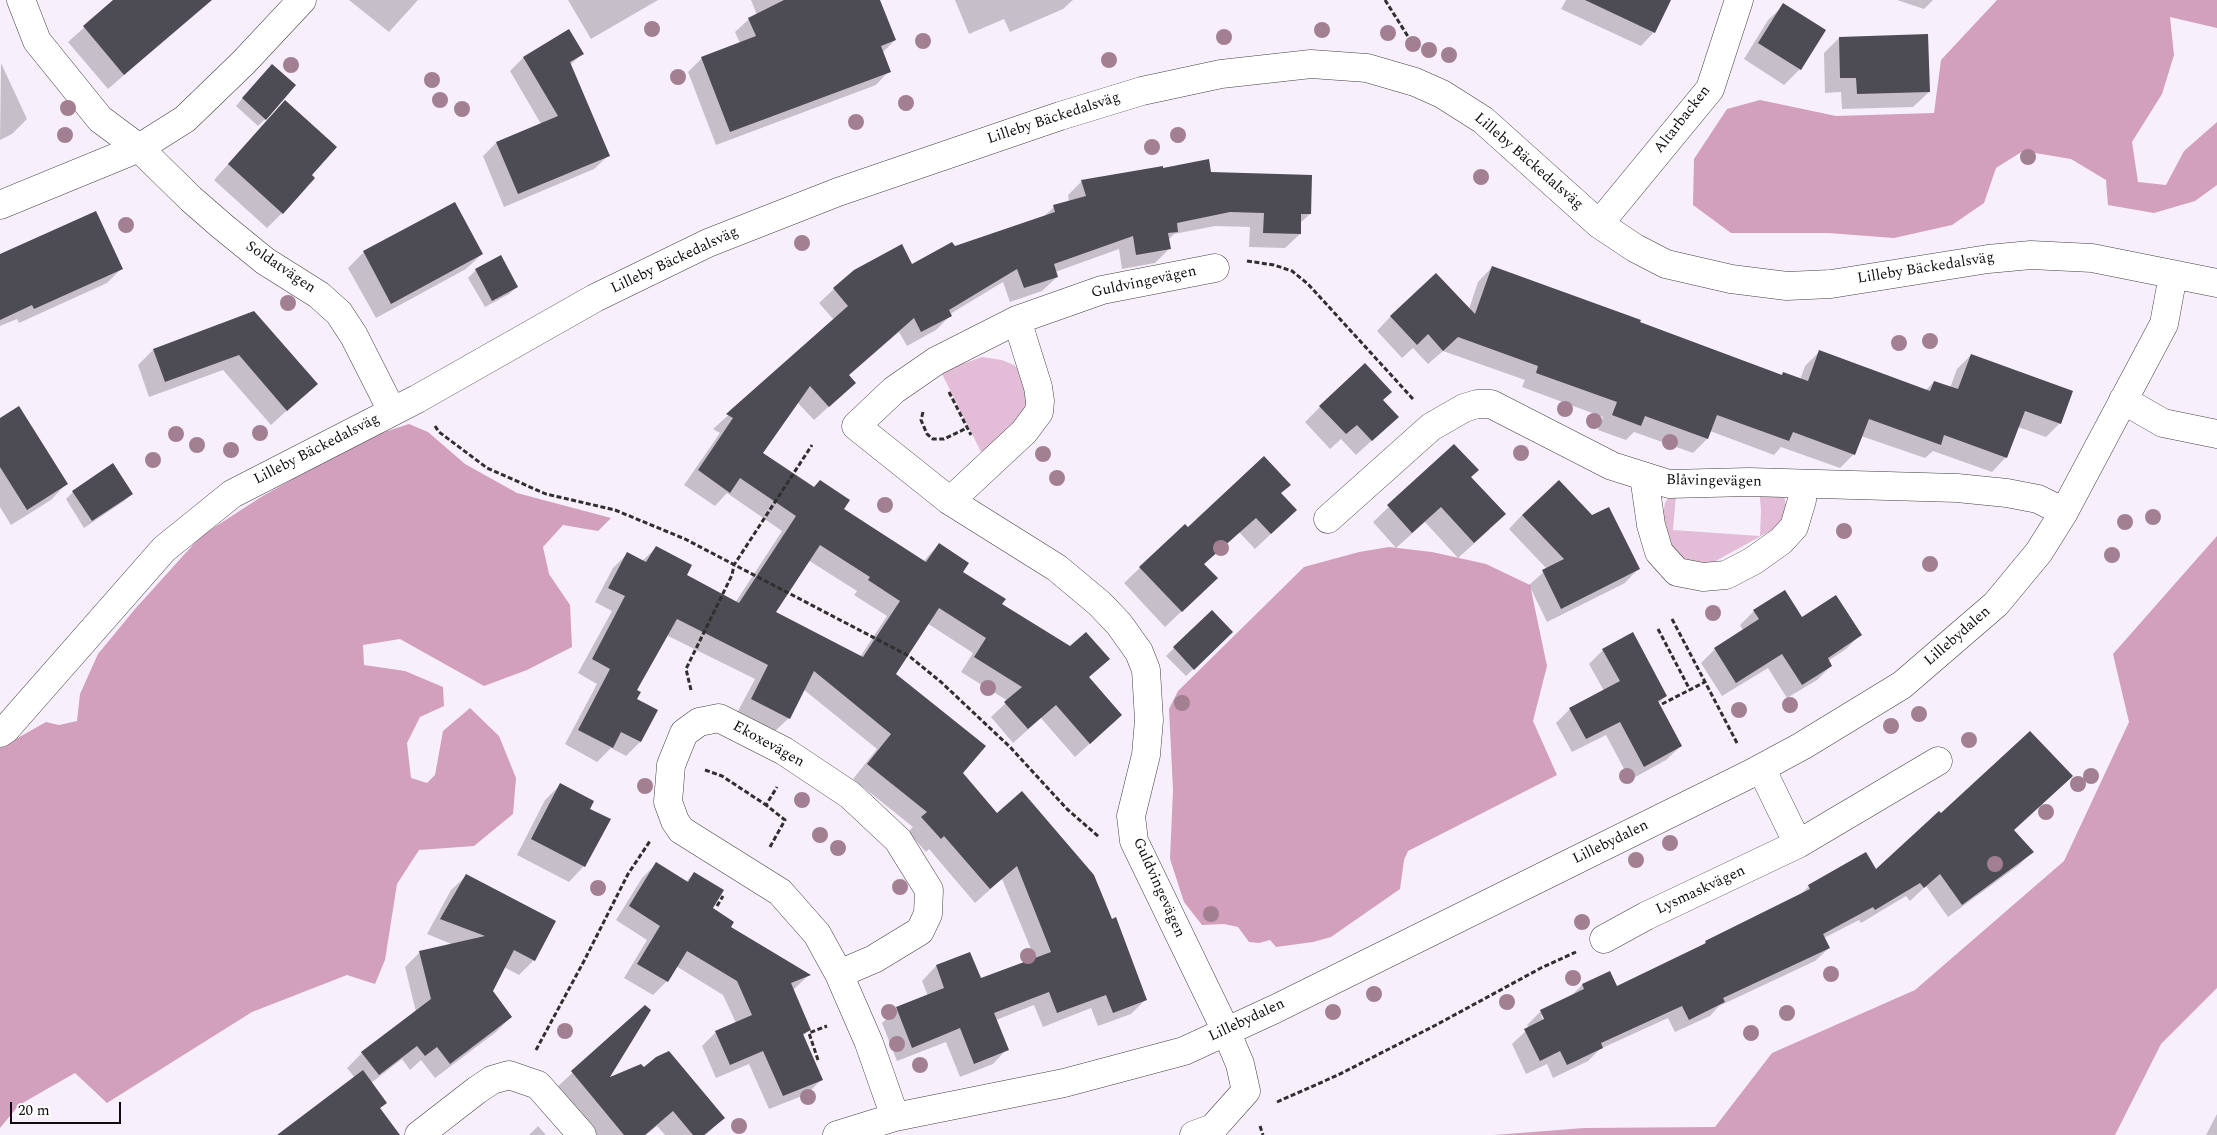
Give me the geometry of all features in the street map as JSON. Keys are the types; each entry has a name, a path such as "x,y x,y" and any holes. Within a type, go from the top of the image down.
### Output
{"street":[{"name":"Soldatvägen","path":"21,0 37,41 100,119 139,148 191,199 222,226 265,261 319,294 339,314 354,336 392,411"},
{"path":"0,205 139,148 185,119 244,62 302,0"},
{"name":"Altarbacken","path":"1599,224 1710,89 1738,0"},
{"name":"Lilleby Bäckedalsväg","path":"0,733 6,729 171,544 232,494 417,399 595,298 708,243 838,192 1060,116 1142,91 1221,74 1311,64 1367,68 1415,82 1442,94 1482,120 1599,224 1635,248 1666,264 1730,279 1787,286 1831,284 1988,259 2031,255 2092,258 2217,283"},
{"name":"Guldvingevägen","path":"1215,268 1102,290 1017,320 934,362 894,390 856,426 950,501 1057,568 1100,604 1119,624 1139,652 1146,670 1149,720 1146,755 1131,816 1134,841 1226,1030 1240,1064 1246,1091 1231,1110"},
{"name":"Lillebydalen","path":"837,1135 896,1117 1073,1080 1184,1051 1275,1009 1756,770 1802,746 1902,685 1996,604 2039,552 2064,512 2164,324 2173,275"},
{"path":"950,501 1024,432 1039,412 1038,387 1017,320"},
{"path":"2123,400 2163,423 2217,434"},
{"name":"Blåvingevägen","path":"1328,519 1435,424 1464,408 1477,404 1491,404 1610,465 1669,484 1749,482 1957,488 2007,493 2038,499 2064,512"},
{"path":"1644,476 1650,525 1659,552 1677,572 1703,577 1726,575 1753,561 1782,541 1794,527 1802,500 1801,484"},
{"name":"Ekoxevägen","path":"699,722 719,718 795,758 850,795 898,840 929,890 928,914 920,931 874,959 839,974"},
{"path":"699,722 684,733 671,765 668,802 675,821 681,830 780,892 817,934 839,974 869,1043 896,1117"},
{"name":"Lysmaskvägen","path":"1604,939 1646,916 1798,844 1938,761"},
{"path":"1756,770 1798,844"},
{"path":"419,1135 492,1080 509,1076 538,1085 582,1135"},
{"path":"1194,1135 1214,1128 1231,1110"}],"path":[{"path":"1384,0 1417,50"},
{"path":"1215,268 1236,261 1253,261 1292,271 1308,284 1435,424"},
{"path":"934,362 986,467"},
{"path":"944,398 950,394"},
{"path":"417,399 439,432 487,468 546,494 615,510 685,539 909,656 941,682 1010,746 1067,808 1106,844 1134,841"},
{"path":"924,410 921,420 927,434 933,439 944,439 967,428"},
{"path":"699,722 686,669 732,575 734,565 812,445"},
{"path":"1672,619 1705,682 1756,770"},
{"path":"1658,629 1690,690"},
{"path":"1662,704 1705,682"},
{"path":"766,805 795,758"},
{"path":"674,759 722,776 785,820 754,876"},
{"path":"520,1079 632,867 646,844 675,821"},
{"path":"1231,1110 1256,1111 1338,1075 1541,968 1604,939"}],"shaded area":[{"path":"1997,0 2217,0 2217,28 2170,17 2174,55 2162,94 2132,142 2138,182 2166,185 2184,151 2217,122 2217,185 2195,201 2154,213 2108,205 2106,180 2071,159 2023,151 1996,168 1984,203 1952,225 1894,238 1828,233 1731,233 1693,205 1694,159 1727,109 1760,100 1836,116 1934,113 1941,60"},
{"path":"982,357 1002,360 1014,365 1021,372 1029,401 1022,417 1000,439 981,452 942,374 948,369"},
{"path":"409,424 428,432 465,464 517,493 611,518 598,531 563,525 543,547 549,574 570,605 572,647 527,670 484,686 400,639 363,645 364,665 405,671 443,687 444,706 420,717 407,743 411,778 427,783 435,775 443,731 470,708 499,736 516,778 513,814 474,846 419,850 397,884 385,960 375,984 347,975 252,1012 107,1103 75,1073 19,1105 0,1128 0,748 46,722 59,725 77,721 80,694 98,654 135,609 201,536 261,497 366,438"},
{"path":"1759,489 1784,496 1788,514 1781,525 1712,563 1699,564 1680,557 1670,549 1661,525 1665,503 1669,497 1676,495 1673,530 1760,536 1761,510"},
{"path":"2217,536 2217,988 2161,1044 2115,1135 1494,1135 1584,1128 1715,1127 1772,1053 1915,990 2064,861 2129,722 2113,654"},
{"path":"1389,547 1432,552 1486,564 1530,585 1547,666 1533,721 1557,775 1408,851 1404,860 1400,889 1331,937 1313,942 1276,947 1270,940 1259,943 1249,942 1238,927 1224,924 1202,925 1184,902 1170,859 1173,790 1169,709 1178,691 1304,567 1359,552"}],"building":[{"path":"113,0 212,0 124,75 83,26"},
{"path":"784,0 880,0 896,40 881,46 891,72 730,132 701,57 756,36 748,18"},
{"path":"1585,0 1671,0 1655,33"},
{"path":"1783,3 1826,30 1801,70 1758,43"},
{"path":"569,29 584,54 570,62 610,156 518,194 496,142 558,116 523,57"},
{"path":"1928,34 1930,92 1857,94 1856,78 1840,78 1839,37"},
{"path":"272,64 296,85 266,120 242,98"},
{"path":"285,100 337,147 312,175 315,178 283,214 228,164"},
{"path":"1209,159 1211,172 1312,175 1311,214 1301,214 1301,234 1263,233 1264,213 1230,212 1177,223 1178,232 1168,233 1171,249 1136,255 1133,236 1054,264 1058,277 1024,288 1017,269 949,310 952,316 921,332 914,318 849,375 856,383 829,407 810,386 763,453 814,487 820,480 850,500 844,509 926,562 939,543 969,563 963,572 1006,599 1002,604 1070,646 1086,632 1110,659 1089,677 1122,715 1090,744 1056,705 1028,729 1004,702 1022,687 974,657 986,638 939,608 896,674 986,746 963,773 997,813 1022,791 1094,875 1112,919 1116,917 1147,1000 1113,1013 1106,995 1057,1013 1049,992 994,1013 1009,1050 974,1064 960,1028 912,1048 896,1007 944,988 936,965 970,952 981,978 1051,952 1017,866 990,889 944,836 941,839 921,817 927,812 867,764 891,734 814,671 790,719 751,699 768,665 677,619 637,690 641,692 637,699 658,710 641,742 621,732 613,748 578,730 610,669 592,659 625,596 608,588 627,552 646,562 656,546 692,565 687,575 739,603 796,516 740,478 730,493 698,470 733,418 726,414 848,306 833,288 854,270 902,244 912,264 952,242 955,246 1055,212 1053,205 1086,196 1081,180 1163,166 1163,168","holes":["820,545 870,577 868,580 900,601 863,657 776,612"]},
{"path":"455,202 483,254 391,304 363,251"},
{"path":"96,211 123,269 34,309 32,305 0,320 0,254"},
{"path":"501,255 518,287 492,301 475,269"},
{"path":"1492,266 1641,320 1640,322 1782,375 1783,372 1808,381 1819,350 1930,391 1934,381 1958,389 1971,354 2073,391 2061,424 2025,411 2007,458 1944,435 1941,445 1869,419 1855,455 1793,432 1789,441 1717,415 1708,439 1645,416 1641,426 1612,415 1617,402 1536,373 1538,366 1458,337 1443,351 1428,334 1417,345 1390,316 1436,273 1475,314"},
{"path":"254,311 318,384 287,411 239,355 165,382 153,349"},
{"path":"1365,363 1392,392 1383,400 1399,417 1372,441 1357,425 1346,434 1319,406"},
{"path":"19,406 68,484 27,510 0,467 0,418"},
{"path":"1454,444 1479,470 1471,477 1506,514 1474,543 1441,507 1412,533 1387,505"},
{"path":"1264,456 1291,485 1281,493 1297,510 1271,534 1256,518 1204,564 1218,578 1182,612 1139,567 1185,524 1188,527"},
{"path":"113,463 133,494 92,521 72,491"},
{"path":"1559,480 1592,515 1609,507 1640,569 1561,609 1542,570 1564,559 1522,515"},
{"path":"1785,590 1802,617 1836,595 1862,635 1828,658 1832,666 1802,685 1782,654 1736,683 1714,648 1759,619 1753,610"},
{"path":"1212,610 1233,632 1194,670 1173,647"},
{"path":"1633,632 1667,696 1658,701 1682,746 1644,767 1620,722 1586,739 1569,708 1620,681 1602,649"},
{"path":"2030,731 2073,776 2014,830 2034,852 1962,905 1940,874 1924,888 1920,883 1875,910 1873,907 1823,934 1830,948 1723,998 1725,1002 1689,1020 1682,1006 1601,1043 1603,1048 1567,1065 1560,1051 1540,1061 1524,1029 1544,1019 1540,1010 1584,989 1582,984 1610,971 1617,986 1706,943 1705,941 1810,889 1808,885 1866,852 1876,869 1939,811 1941,813"},
{"path":"560,783 594,801 590,809 611,819 585,867 531,839"},
{"path":"656,862 688,882 694,872 724,890 713,908 734,922 731,927 811,975 791,983 811,1030 803,1034 823,1080 783,1096 763,1051 730,1065 715,1031 752,1015 737,981 687,951 668,982 637,964 660,926 629,906"},
{"path":"466,874 556,921 535,961 514,950 493,991 512,1017 450,1064 437,1047 425,1056 417,1046 379,1075 361,1052 431,999 419,951 485,936 440,919"},
{"path":"645,1005 651,1010 610,1077 641,1064 644,1067 656,1057 669,1051 725,1118 704,1135 693,1135 673,1111 645,1135 624,1135 571,1071"},
{"path":"363,1070 387,1103 380,1108 400,1135 277,1135"}]}
